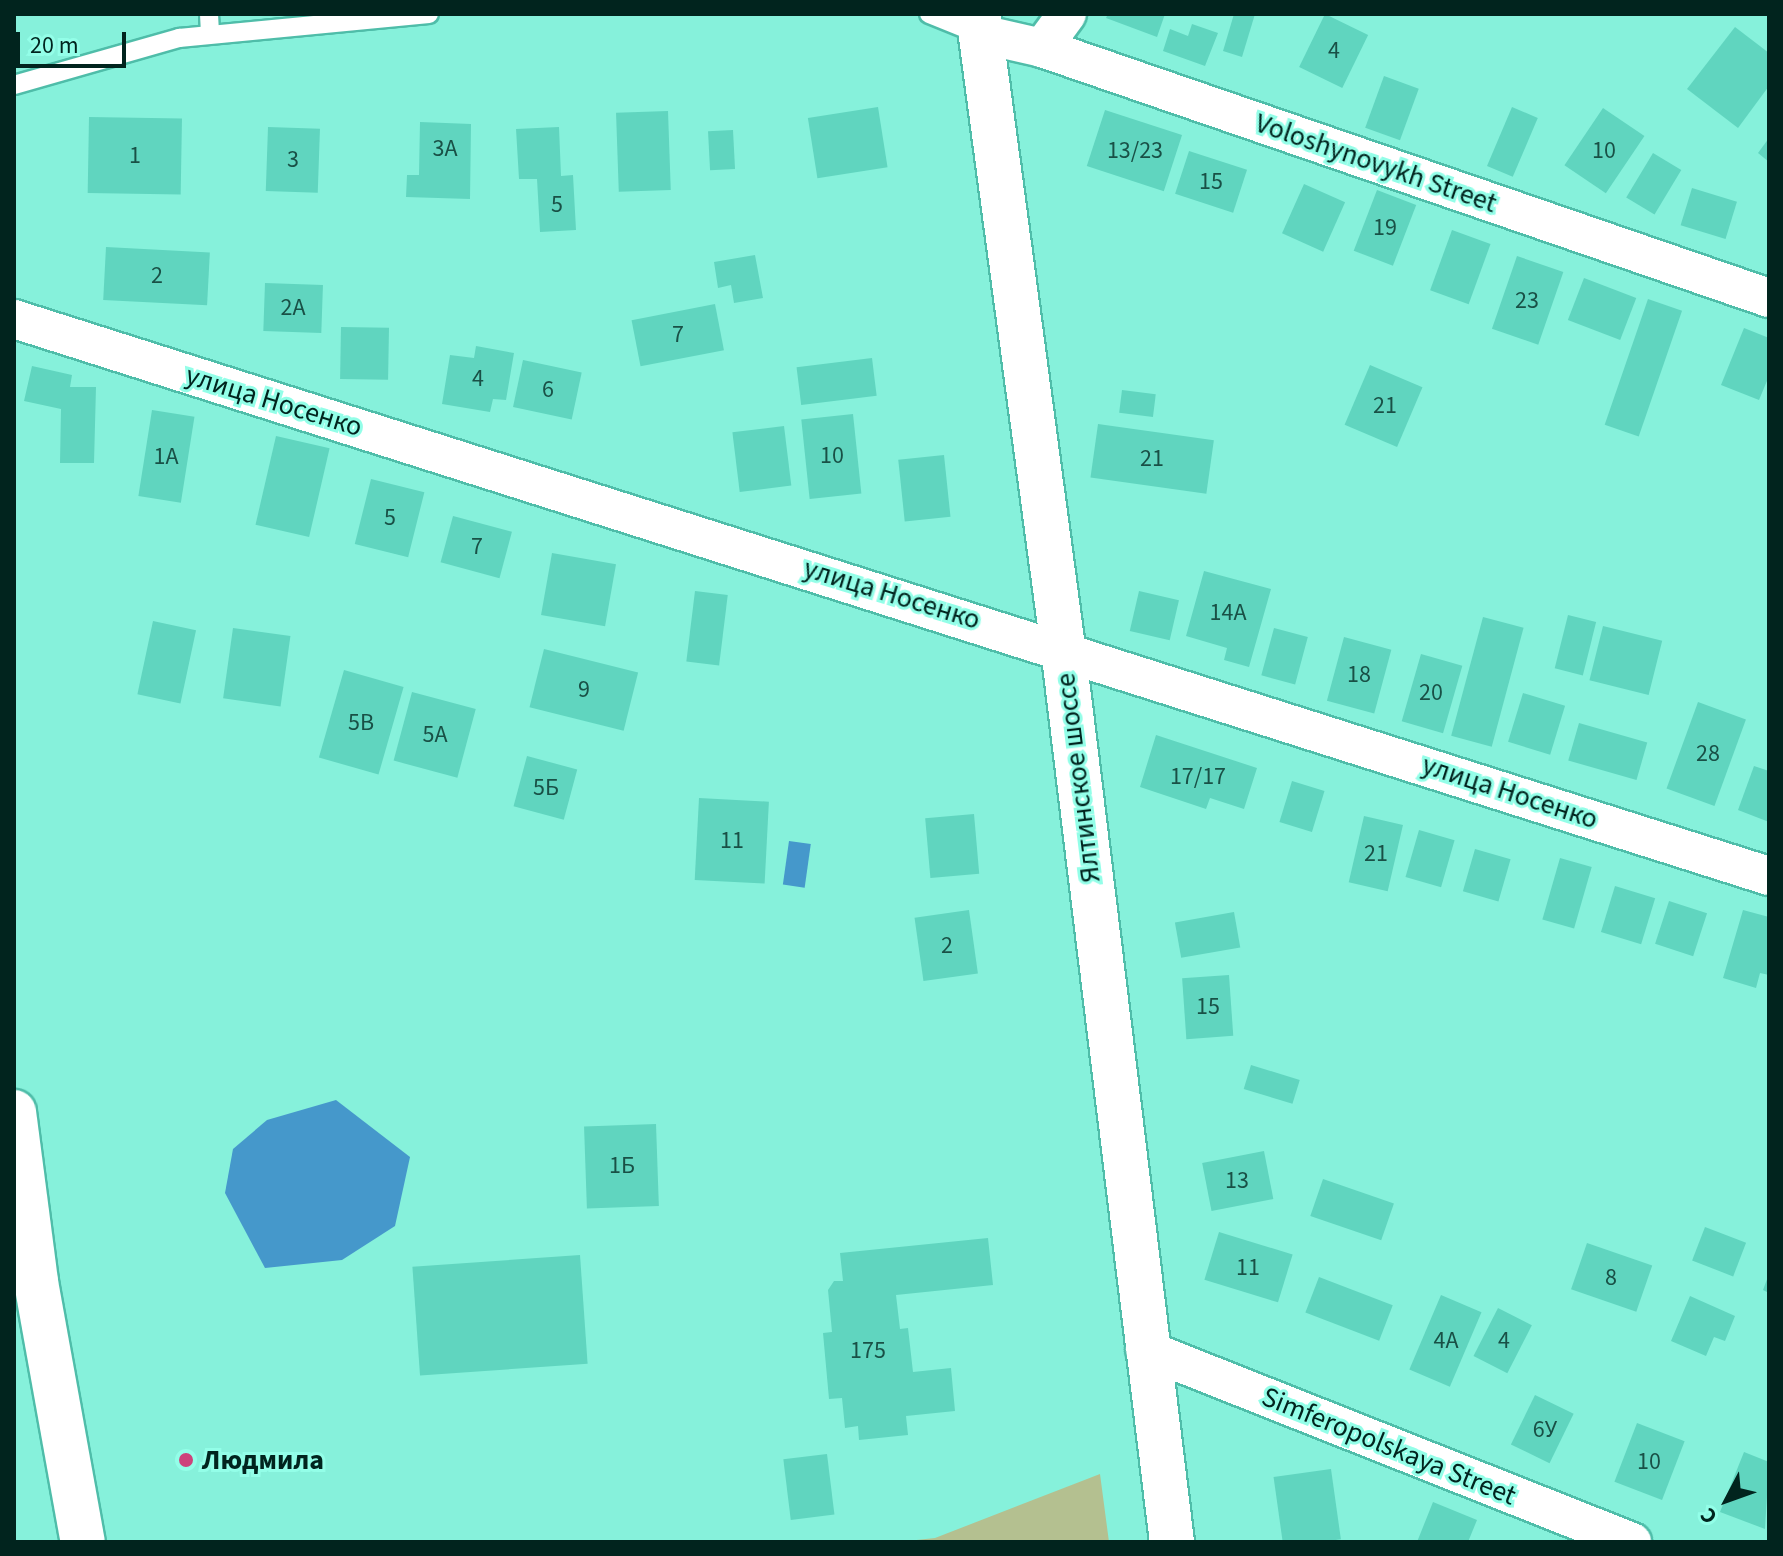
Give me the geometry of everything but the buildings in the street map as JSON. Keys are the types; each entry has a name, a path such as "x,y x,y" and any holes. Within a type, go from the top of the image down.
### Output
{"street":[{"path":"1042,48 1067,14"},
{"name":"Voloshynovykh Street","path":"980,24 1769,298"},
{"name":"Ялтинское шоссе","path":"980,24 1063,648 1145,1349 1172,1542"},
{"name":"улица Носенко","path":"14,319 1063,648 1769,876"},
{"path":"14,1112 36,1282 83,1542"},
{"name":"Simferopolskaya Street","path":"1145,1349 1632,1542"}],"lane":[{"path":"209,14 210,34"},
{"path":"14,85 179,38 429,14"},
{"path":"929,14 980,24"}],"green space":[{"path":"1100,1474 1109,1542 898,1542 935,1538"}],"water":[{"path":"789,841 811,844 805,888 783,885"},
{"path":"336,1100 410,1157 395,1226 342,1260 265,1268 225,1193 233,1149 267,1120"}],"place":[{"name":"Людмила","path":"186,1460"}]}
